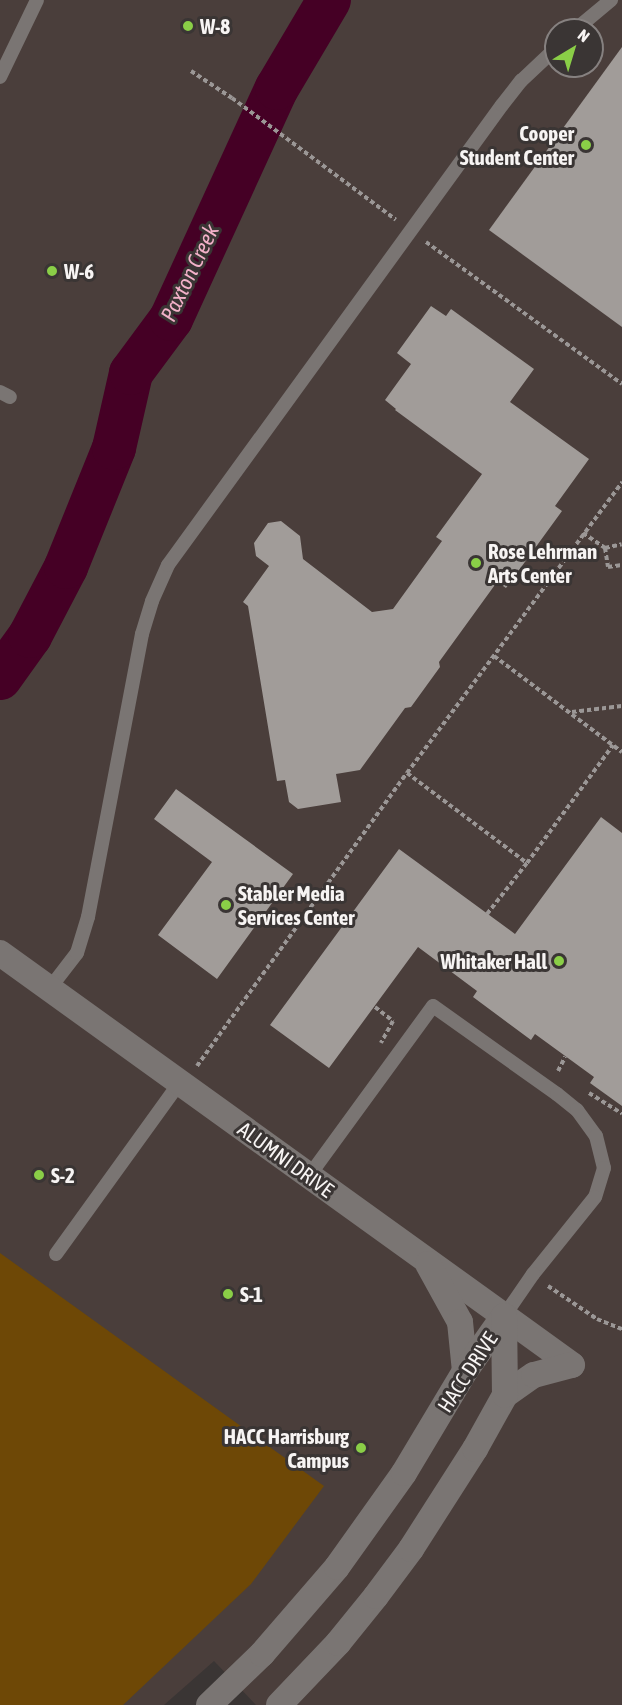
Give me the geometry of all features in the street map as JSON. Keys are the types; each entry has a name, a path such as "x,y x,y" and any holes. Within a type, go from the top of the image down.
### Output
{"street":[{"name":"ALUMNI DRIVE","path":"0,953 50,988 188,1074 309,1176 572,1365 534,1375 506,1395"},
{"path":"423,1256 460,1323 465,1371"},
{"name":"HACC DRIVE","path":"209,1705 262,1654 338,1567 404,1473 465,1371 504,1316"},
{"name":"HACC DRIVE","path":"504,1316 506,1395"},
{"path":"279,1705 338,1643 411,1549 469,1459 506,1395"}],"lane":[{"path":"0,77 37,0"},
{"path":"589,18 611,0"},
{"path":"50,988 77,953 88,917 142,634 152,601 168,565 410,230 521,81 544,59"},
{"path":"309,1176 433,1006 567,1102 577,1110 596,1136 604,1168 595,1197 538,1279 504,1316"},
{"path":"56,1254 188,1074"}],"path":[{"path":"190,71 232,98 622,384"},
{"path":"188,1074 622,482"},
{"path":"583,533 605,548 608,567 622,565"},
{"path":"605,548 622,544"},
{"path":"495,656 622,750"},
{"path":"571,712 622,706"},
{"path":"487,914 613,745"},
{"path":"407,773 526,863"},
{"path":"374,1053 393,1021 375,1007"},
{"path":"566,1057 557,1070 567,1077"},
{"path":"586,1091 622,1114"},
{"path":"538,1279 597,1319 622,1329"}],"shaded area":[{"path":"0,0 622,0 622,1705 256,1705 214,1661 164,1705 0,1705"},
{"path":"0,1253 324,1486 251,1584 123,1705 0,1705"}],"building":[{"name":"Cooper Student Center","path":"622,47 622,327 489,230 599,78 604,78 604,72"},
{"name":"Rose Lehrman Arts Center","path":"431,306 446,316 451,309 534,369 510,402 589,459 555,506 562,511 506,588 497,582 439,662 440,667 411,707 405,708 360,770 336,774 341,802 298,809 289,802 285,780 277,781 248,606 243,602 269,566 256,556 254,543 268,523 281,521 300,536 303,559 372,612 393,609 442,541 436,537 482,474 395,410 385,400 411,364 397,353"},
{"name":"Stabler Media Services Center","path":"176,789 293,874 217,979 158,935 212,862 154,819"},
{"name":"Whitaker Hall","path":"601,817 622,833 622,1106 590,1083 594,1077 535,1034 531,1040 473,997 477,991 418,947 329,1068 270,1025 399,849 515,934"}],"waterway":[{"name":"Paxton Creek","path":"0,678 30,636 66,567 114,448 131,373 171,319 277,88 329,0"}],"place":[{"name":"W-8","path":"188,26"},
{"name":"Cooper Student Center","path":"586,145"},
{"name":"W-6","path":"52,271"},
{"name":"Rose Lehrman Arts Center","path":"476,563"},
{"name":"Stabler Media Services Center","path":"226,905"},
{"name":"Whitaker Hall","path":"559,961"},
{"name":"S-2","path":"39,1175"},
{"name":"S-1","path":"228,1294"},
{"name":"HACC Harrisburg Campus","path":"361,1448"}]}
